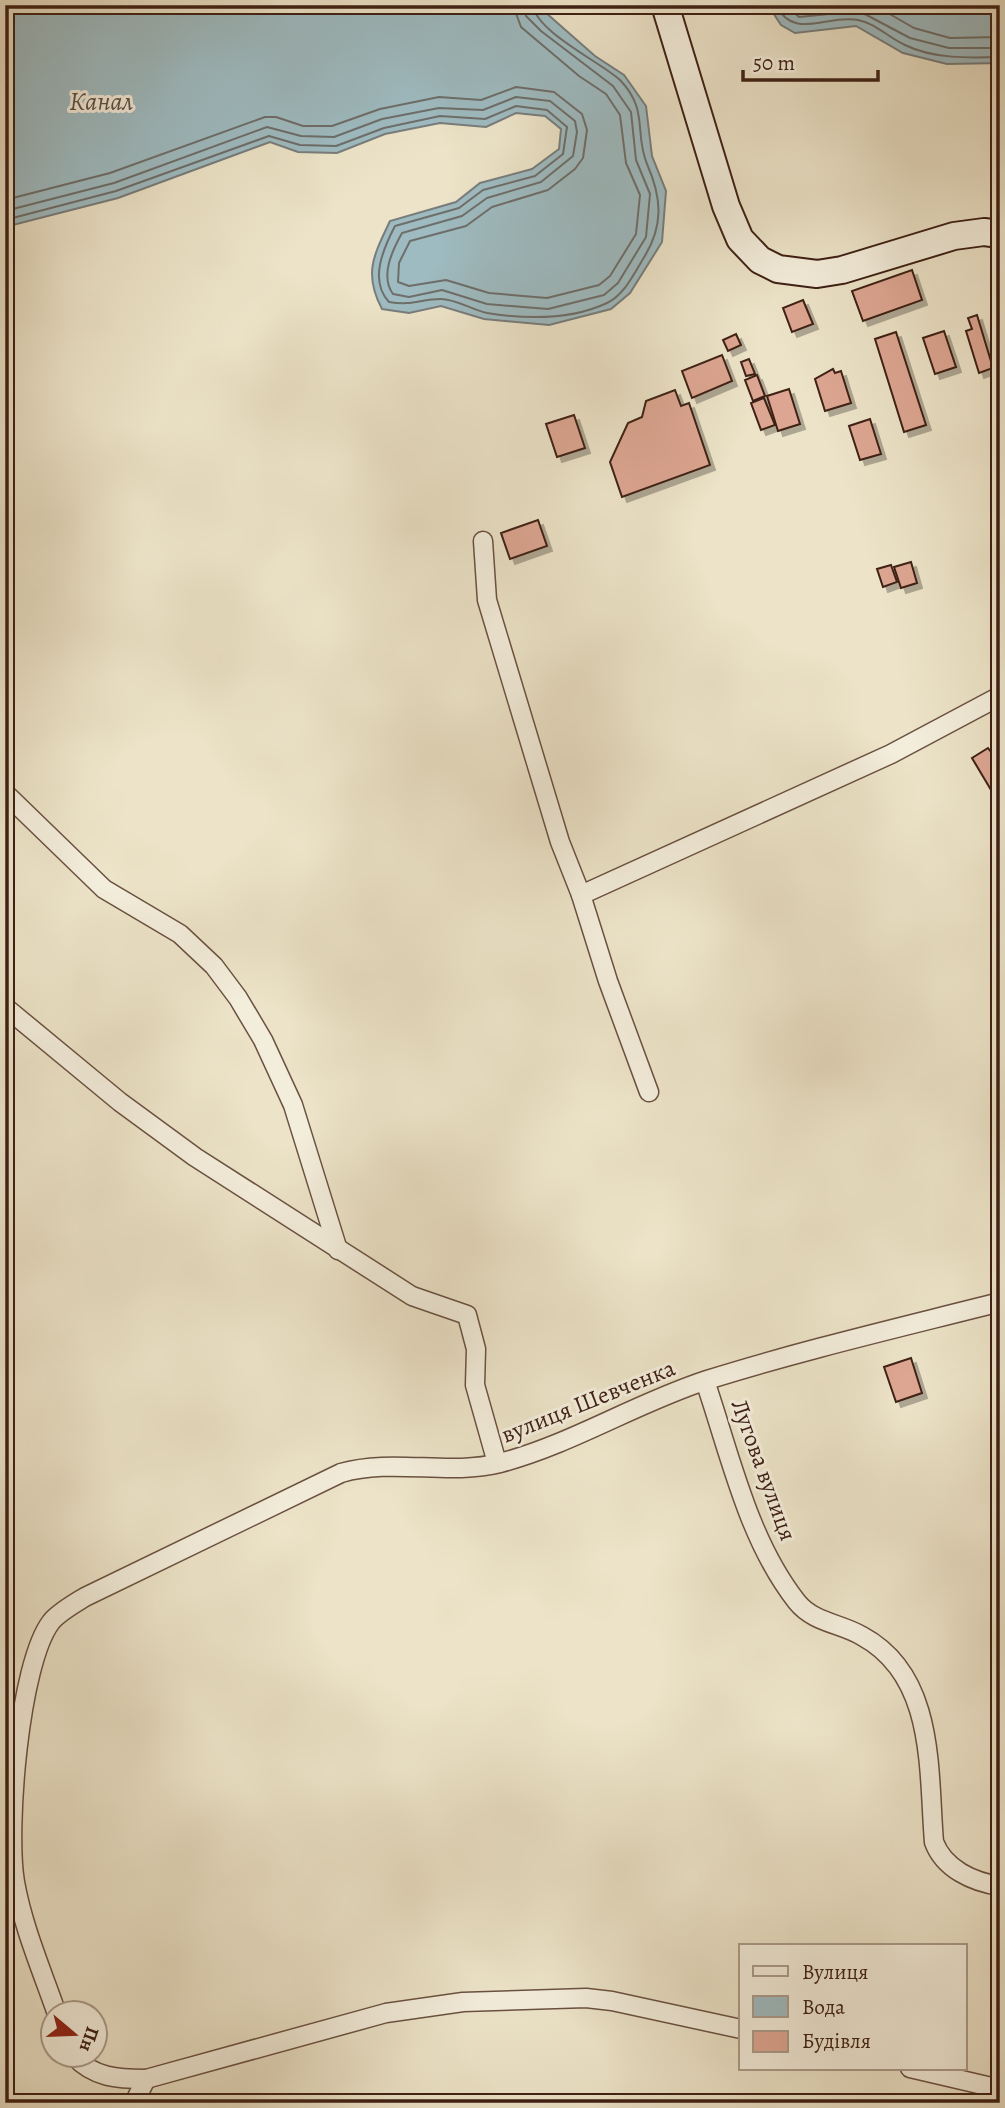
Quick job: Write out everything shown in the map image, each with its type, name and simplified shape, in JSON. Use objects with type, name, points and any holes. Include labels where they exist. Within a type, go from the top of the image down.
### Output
[{"type":"street","points":[[665,5],[726,206],[740,239],[760,260],[778,269],[817,274],[842,270],[954,236],[984,232],[1000,234]]},
{"type":"street","points":[[482,541],[487,600],[560,842],[649,1092]]},
{"type":"street","points":[[581,895],[891,754],[1000,696]]},
{"type":"street","points":[[5,793],[104,889],[180,934],[214,967],[238,998],[263,1041],[293,1105],[338,1250]]},
{"type":"street","points":[[5,1007],[120,1102],[338,1250],[412,1296],[467,1315],[476,1349],[475,1385],[497,1463]]},
{"type":"street","name":"вулиця Шевченка","points":[[52,2000],[33,1947],[15,1882],[12,1839],[25,1688],[35,1652],[52,1622],[85,1597],[341,1473],[364,1466],[459,1467],[497,1463],[536,1451],[705,1381],[1000,1302]]},
{"type":"street","name":"Лугова вулиця","points":[[705,1381],[757,1532],[778,1574],[810,1615],[862,1635],[892,1659],[911,1684],[922,1716],[934,1842],[939,1855],[950,1867],[1000,1886]]},
{"type":"street","points":[[90,2070],[118,2079],[146,2079],[386,2013],[463,2002],[586,1998],[612,2001],[739,2029]]},
{"type":"street","points":[[919,2070],[1000,2088]]},
{"type":"street","points":[[134,2103],[146,2079]]},
{"type":"water","name":"Канал","points":[[5,5],[537,5],[595,56],[624,75],[646,106],[652,156],[666,191],[662,242],[630,293],[611,309],[549,325],[484,319],[441,306],[409,313],[382,309],[376,296],[372,274],[375,254],[390,221],[456,202],[480,183],[532,169],[559,149],[561,129],[545,116],[516,113],[486,127],[440,123],[385,134],[337,153],[298,152],[270,142],[118,198],[5,227]]},
{"type":"water","points":[[768,5],[1000,5],[1000,63],[947,64],[903,53],[856,26],[795,33],[781,25]]},
{"type":"building","points":[[912,270],[922,300],[863,321],[852,291]]},
{"type":"building","points":[[803,300],[813,324],[792,332],[783,308]]},
{"type":"building","points":[[977,315],[993,368],[979,373],[966,331],[972,329],[968,318]]},
{"type":"building","points":[[944,331],[956,367],[935,374],[923,338]]},
{"type":"building","points":[[896,332],[926,425],[904,432],[875,339]]},
{"type":"building","points":[[736,334],[741,345],[728,351],[723,340]]},
{"type":"building","points":[[722,355],[732,381],[692,398],[682,371]]},
{"type":"building","points":[[749,359],[755,374],[746,376],[741,362]]},
{"type":"building","points":[[833,369],[835,373],[841,371],[851,403],[825,411],[815,379]]},
{"type":"building","points":[[757,375],[765,396],[753,401],[745,380]]},
{"type":"building","points":[[789,389],[800,424],[778,431],[767,396]]},
{"type":"building","points":[[675,390],[681,406],[689,403],[710,465],[622,497],[610,462],[628,423],[642,417],[646,401]]},
{"type":"building","points":[[764,398],[775,425],[761,430],[751,403]]},
{"type":"building","points":[[574,415],[585,448],[557,457],[546,424]]},
{"type":"building","points":[[870,419],[881,454],[860,460],[849,426]]},
{"type":"building","points":[[538,520],[547,546],[510,559],[501,533]]},
{"type":"building","points":[[911,562],[917,583],[901,588],[894,567]]},
{"type":"building","points":[[891,565],[897,582],[883,587],[877,569]]},
{"type":"building","points":[[1000,747],[1000,785],[991,790],[972,758],[988,748],[991,752]]},
{"type":"building","points":[[911,1358],[922,1393],[896,1402],[884,1367]]}]
